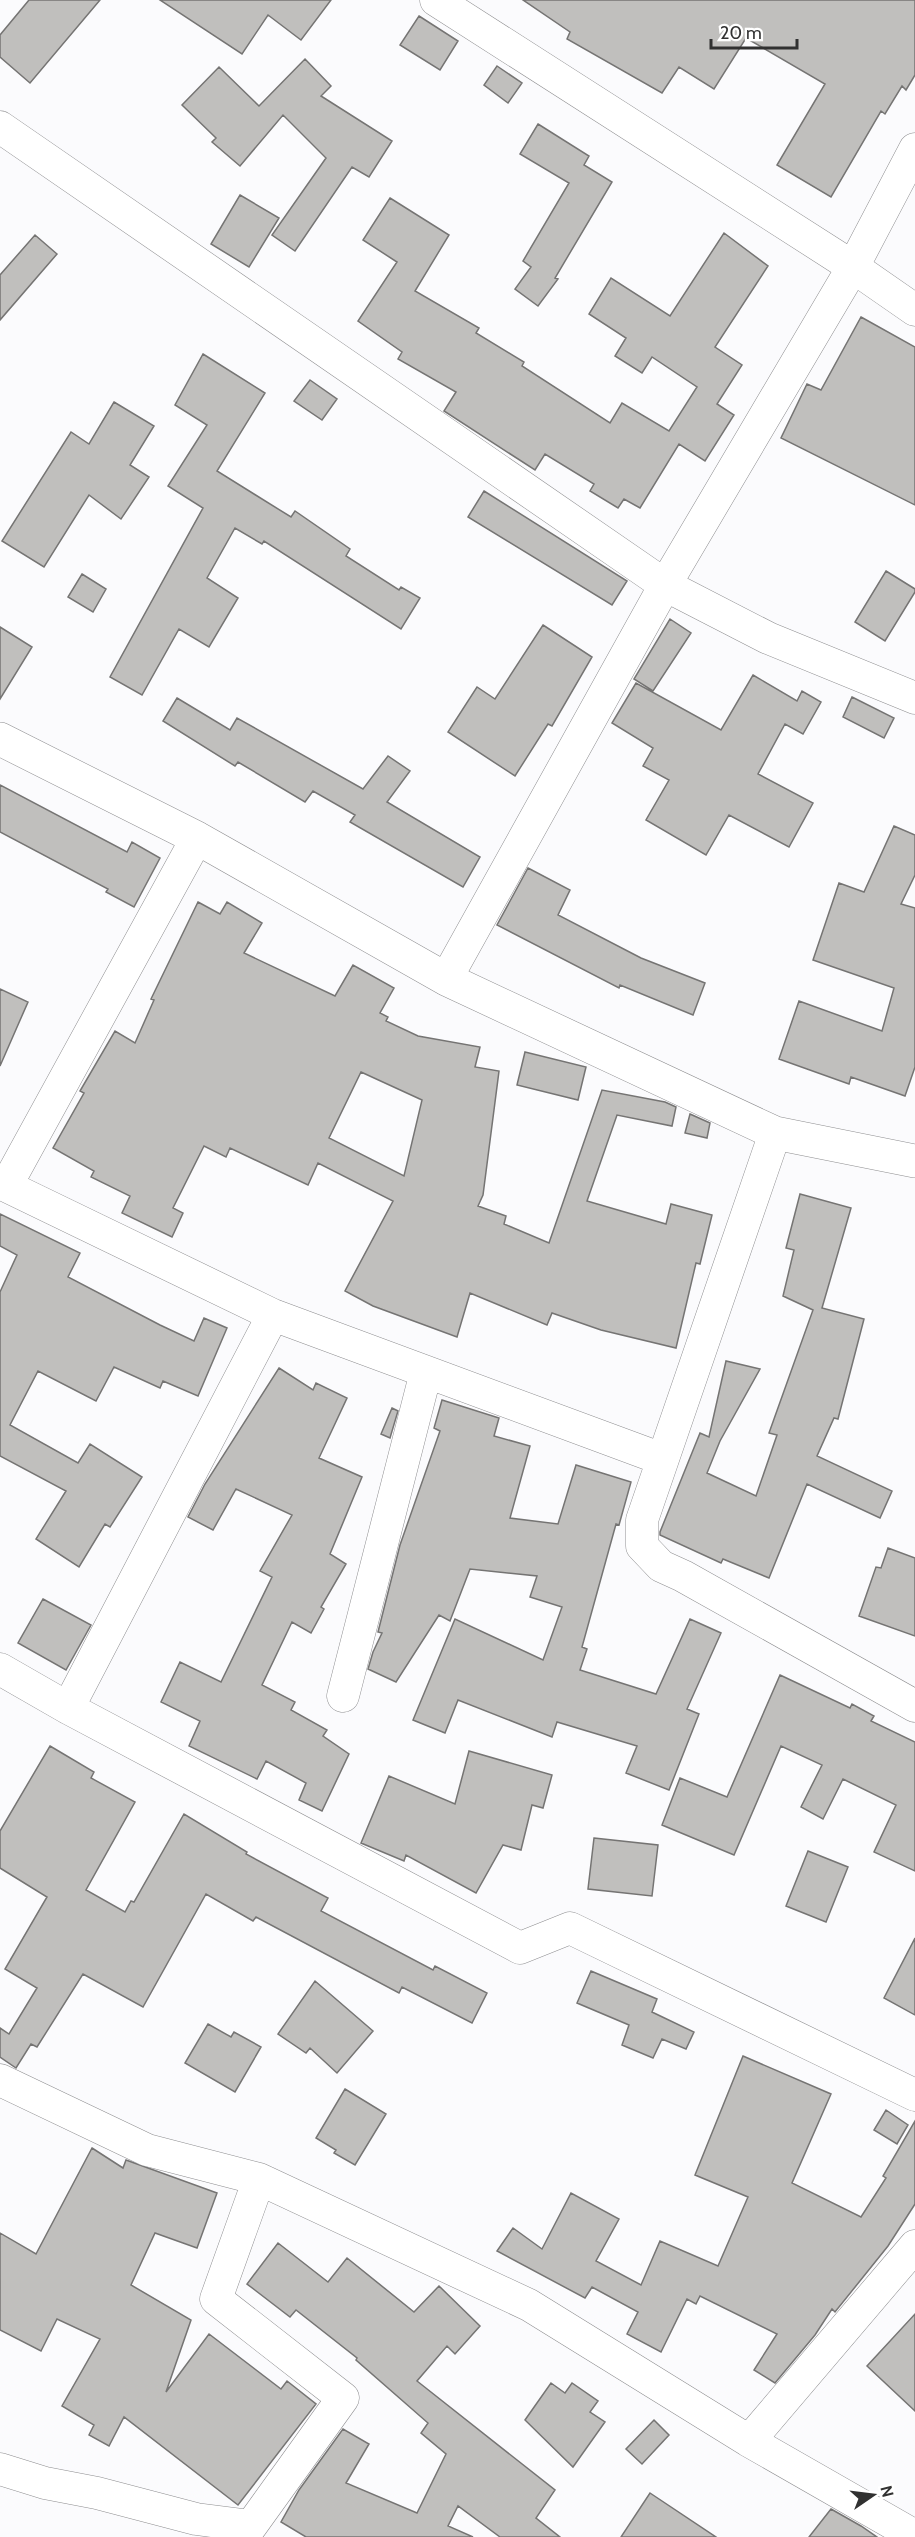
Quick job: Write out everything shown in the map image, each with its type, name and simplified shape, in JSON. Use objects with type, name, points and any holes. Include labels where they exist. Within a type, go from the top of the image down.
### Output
[{"type":"street","points":[[436,0],[853,267],[915,310]]},
{"type":"street","points":[[0,127],[664,585],[768,638],[915,698]]},
{"type":"street","points":[[446,979],[664,585],[853,267],[915,149]]},
{"type":"street","points":[[0,739],[197,838],[446,979],[775,1133],[915,1161]]},
{"type":"street","points":[[197,838],[3,1184],[273,1315],[662,1459]]},
{"type":"street","points":[[775,1133],[642,1520],[642,1546],[661,1566],[683,1576],[915,1706]]},
{"type":"street","points":[[68,1708],[273,1315]]},
{"type":"street","points":[[343,1696],[426,1372]]},
{"type":"street","points":[[0,1669],[68,1708],[520,1947],[570,1928],[915,2095]]},
{"type":"street","points":[[0,2080],[147,2150],[259,2179],[529,2305],[749,2441],[915,2536]]},
{"type":"street","points":[[0,2469],[45,2483],[97,2493],[196,2519],[251,2526],[343,2398],[216,2299],[259,2179]]},
{"type":"street","points":[[749,2441],[915,2246]]},
{"type":"building","points":[[29,0],[100,0],[30,83],[0,57],[0,35]]},
{"type":"building","points":[[160,0],[331,0],[301,40],[268,15],[242,54]]},
{"type":"building","points":[[523,0],[915,0],[915,75],[906,90],[902,86],[885,114],[881,111],[831,197],[777,165],[825,84],[746,38],[714,89],[679,67],[662,93],[567,39],[570,32]]},
{"type":"building","points":[[419,16],[458,41],[440,70],[400,45]]},
{"type":"building","points":[[305,59],[331,86],[321,96],[392,141],[369,177],[352,167],[295,251],[272,235],[326,158],[283,115],[240,166],[212,142],[216,138],[182,105],[219,67],[259,106]]},
{"type":"building","points":[[497,66],[522,83],[508,103],[484,85]]},
{"type":"building","points":[[538,124],[589,156],[584,165],[612,182],[555,278],[558,279],[538,306],[515,289],[531,267],[523,261],[569,183],[520,154]]},
{"type":"building","points":[[240,195],[279,218],[249,267],[211,244]]},
{"type":"building","points":[[390,198],[449,235],[415,291],[479,328],[476,333],[524,362],[522,366],[610,423],[622,403],[669,431],[697,387],[652,357],[642,373],[615,356],[626,338],[589,314],[611,278],[670,316],[724,233],[768,266],[715,347],[742,365],[717,404],[734,415],[705,461],[679,444],[640,508],[624,499],[618,508],[590,491],[594,484],[545,454],[535,470],[444,411],[456,392],[398,359],[402,352],[358,321],[397,262],[363,240]]},
{"type":"building","points":[[35,235],[57,254],[0,320],[0,275]]},
{"type":"building","points":[[861,317],[915,347],[915,505],[781,438],[807,384],[821,390]]},
{"type":"building","points":[[203,354],[265,393],[217,471],[291,517],[295,511],[350,549],[346,556],[399,590],[401,587],[420,598],[401,629],[264,541],[262,544],[235,528],[207,578],[238,598],[209,647],[179,629],[142,695],[110,677],[203,508],[168,486],[207,425],[175,405]]},
{"type":"building","points":[[310,380],[337,399],[322,420],[294,401]]},
{"type":"building","points":[[114,402],[154,426],[130,465],[149,477],[121,519],[89,495],[44,567],[2,541],[71,432],[89,444]]},
{"type":"building","points":[[484,491],[627,581],[612,605],[468,517]]},
{"type":"building","points":[[886,571],[915,589],[915,592],[885,641],[855,622]]},
{"type":"building","points":[[82,574],[106,589],[93,612],[68,597]]},
{"type":"building","points":[[670,619],[691,633],[653,691],[634,679]]},
{"type":"building","points":[[543,625],[592,657],[552,726],[548,724],[515,776],[448,732],[477,687],[495,699]]},
{"type":"building","points":[[0,627],[32,647],[0,699]]},
{"type":"building","points":[[753,675],[797,701],[802,691],[821,702],[803,734],[785,724],[758,774],[813,803],[789,847],[729,815],[706,855],[646,820],[669,780],[643,766],[653,748],[612,723],[636,683],[721,730]]},
{"type":"building","points":[[852,697],[894,718],[884,738],[843,717]]},
{"type":"building","points":[[177,698],[230,730],[237,718],[363,789],[388,756],[410,771],[387,802],[480,857],[463,887],[350,822],[355,815],[313,791],[305,802],[238,762],[235,766],[163,721]]},
{"type":"building","points":[[0,785],[127,852],[132,842],[160,858],[134,907],[106,892],[108,889],[0,832]]},
{"type":"building","points":[[894,826],[915,835],[915,875],[901,904],[915,908],[915,1067],[905,1096],[851,1077],[849,1084],[779,1059],[799,1001],[882,1031],[894,988],[813,960],[839,883],[864,892]]},
{"type":"building","points":[[528,868],[570,890],[558,915],[641,958],[705,983],[693,1015],[620,985],[619,988],[497,925]]},
{"type":"building","points":[[198,902],[220,914],[227,902],[262,923],[244,953],[335,996],[353,965],[394,988],[380,1013],[388,1017],[386,1021],[418,1036],[480,1047],[475,1067],[499,1071],[483,1195],[478,1206],[506,1216],[504,1224],[549,1243],[602,1090],[665,1102],[676,1107],[672,1126],[617,1115],[587,1201],[666,1224],[671,1204],[712,1215],[700,1264],[696,1263],[676,1348],[601,1330],[552,1313],[547,1325],[470,1293],[457,1337],[373,1306],[345,1291],[393,1201],[318,1163],[308,1185],[230,1148],[226,1157],[204,1146],[173,1208],[183,1213],[172,1237],[122,1213],[130,1196],[91,1177],[94,1171],[53,1148],[84,1093],[80,1091],[115,1031],[135,1043],[154,1000],[151,999]],"holes":[[[361,1072],[422,1100],[404,1176],[329,1138]]]},
{"type":"building","points":[[0,989],[28,1002],[0,1066]]},
{"type":"building","points":[[525,1052],[586,1067],[578,1100],[517,1085]]},
{"type":"building","points":[[690,1114],[710,1123],[707,1138],[685,1133]]},
{"type":"building","points":[[800,1194],[851,1208],[822,1308],[864,1319],[838,1419],[834,1418],[817,1456],[892,1491],[880,1518],[807,1484],[769,1578],[723,1559],[721,1563],[660,1535],[660,1532],[700,1433],[709,1437],[726,1361],[760,1369],[720,1441],[707,1473],[756,1496],[777,1435],[769,1433],[813,1310],[783,1296],[794,1250],[786,1248]]},
{"type":"building","points":[[0,1214],[80,1253],[68,1277],[160,1325],[194,1341],[204,1318],[227,1328],[198,1396],[163,1381],[160,1388],[114,1367],[96,1401],[38,1371],[10,1425],[78,1463],[90,1444],[142,1477],[110,1527],[105,1524],[79,1567],[36,1539],[66,1491],[0,1456],[0,1292],[17,1255],[0,1246]]},
{"type":"building","points":[[279,1368],[313,1390],[316,1383],[347,1398],[319,1458],[362,1477],[330,1554],[346,1564],[321,1607],[324,1609],[311,1633],[292,1622],[262,1685],[295,1702],[291,1710],[327,1730],[323,1736],[349,1754],[322,1811],[299,1800],[306,1783],[266,1761],[257,1779],[189,1746],[200,1721],[161,1702],[180,1662],[221,1682],[272,1577],[260,1571],[292,1515],[236,1489],[213,1530],[188,1517],[205,1484]]},
{"type":"building","points":[[442,1400],[499,1418],[494,1436],[530,1446],[510,1518],[558,1524],[576,1465],[631,1482],[619,1525],[616,1524],[582,1647],[587,1649],[580,1670],[656,1694],[690,1619],[721,1633],[687,1709],[699,1714],[669,1790],[626,1773],[637,1746],[557,1722],[552,1737],[458,1700],[445,1733],[413,1720],[455,1619],[543,1660],[562,1607],[530,1597],[537,1576],[470,1569],[450,1621],[439,1615],[396,1682],[368,1669],[382,1633],[378,1632],[400,1545],[440,1431],[434,1428]]},
{"type":"building","points":[[392,1408],[398,1411],[390,1438],[381,1434]]},
{"type":"building","points":[[888,1548],[915,1558],[915,1636],[859,1616],[876,1567],[881,1568]]},
{"type":"building","points":[[43,1599],[91,1625],[66,1670],[18,1643]]},
{"type":"building","points":[[780,1675],[850,1708],[852,1704],[874,1716],[871,1721],[915,1742],[915,1871],[874,1852],[896,1805],[843,1779],[823,1819],[801,1807],[822,1765],[781,1746],[734,1855],[662,1825],[680,1778],[727,1797]]},
{"type":"building","points":[[50,1746],[94,1772],[91,1778],[135,1802],[86,1890],[125,1912],[131,1901],[134,1902],[184,1814],[247,1852],[246,1854],[328,1898],[321,1911],[433,1970],[435,1966],[487,1993],[472,2023],[402,1987],[399,1993],[256,1917],[253,1921],[206,1894],[143,2007],[83,1974],[37,2047],[31,2044],[16,2068],[0,2057],[0,2028],[9,2034],[37,1988],[5,1969],[47,1897],[0,1868],[0,1831]]},
{"type":"building","points":[[469,1751],[552,1775],[543,1808],[532,1805],[521,1850],[503,1845],[476,1893],[406,1855],[404,1861],[361,1843],[389,1776],[455,1804]]},
{"type":"building","points":[[594,1838],[658,1845],[652,1896],[588,1889]]},
{"type":"building","points":[[808,1851],[848,1867],[826,1922],[786,1906]]},
{"type":"building","points":[[915,1938],[915,2015],[884,1998]]},
{"type":"building","points":[[591,1971],[657,1999],[652,2012],[694,2032],[686,2049],[662,2039],[653,2058],[622,2045],[629,2025],[577,2003]]},
{"type":"building","points":[[315,1981],[373,2031],[337,2073],[310,2048],[306,2053],[278,2034]]},
{"type":"building","points":[[208,2024],[231,2037],[234,2032],[261,2047],[235,2092],[185,2063]]},
{"type":"building","points":[[743,2056],[831,2094],[792,2183],[861,2217],[886,2178],[883,2176],[915,2121],[915,2204],[888,2246],[835,2312],[832,2309],[815,2335],[775,2383],[754,2370],[777,2334],[700,2296],[696,2304],[687,2299],[661,2352],[627,2334],[638,2312],[592,2287],[585,2298],[497,2251],[513,2228],[542,2249],[571,2193],[619,2219],[596,2261],[641,2285],[660,2241],[718,2266],[748,2197],[695,2175]]},
{"type":"building","points":[[345,2089],[386,2114],[355,2165],[334,2153],[336,2150],[316,2138]]},
{"type":"building","points":[[886,2110],[908,2125],[897,2144],[874,2130]]},
{"type":"building","points":[[92,2148],[123,2168],[126,2160],[217,2193],[197,2248],[155,2233],[131,2285],[191,2320],[166,2392],[209,2334],[281,2389],[287,2381],[316,2404],[238,2505],[124,2417],[109,2446],[89,2435],[94,2425],[62,2406],[100,2339],[57,2319],[41,2351],[0,2330],[0,2233],[36,2254]]},
{"type":"building","points":[[278,2243],[328,2282],[347,2258],[414,2312],[439,2286],[480,2326],[455,2354],[447,2346],[417,2381],[555,2490],[536,2518],[560,2537],[500,2537],[458,2506],[448,2526],[473,2537],[306,2537],[281,2522],[299,2490],[343,2429],[369,2444],[346,2483],[417,2513],[446,2454],[421,2433],[428,2423],[356,2360],[357,2358],[296,2310],[290,2317],[247,2284]]},
{"type":"building","points":[[915,2314],[915,2411],[867,2366]]},
{"type":"building","points":[[551,2383],[565,2393],[572,2383],[598,2401],[590,2412],[605,2422],[573,2467],[525,2420]]},
{"type":"building","points":[[654,2420],[669,2435],[642,2464],[626,2449]]},
{"type":"building","points":[[650,2493],[716,2537],[621,2537]]},
{"type":"building","points":[[831,2509],[861,2526],[877,2537],[809,2537]]}]
